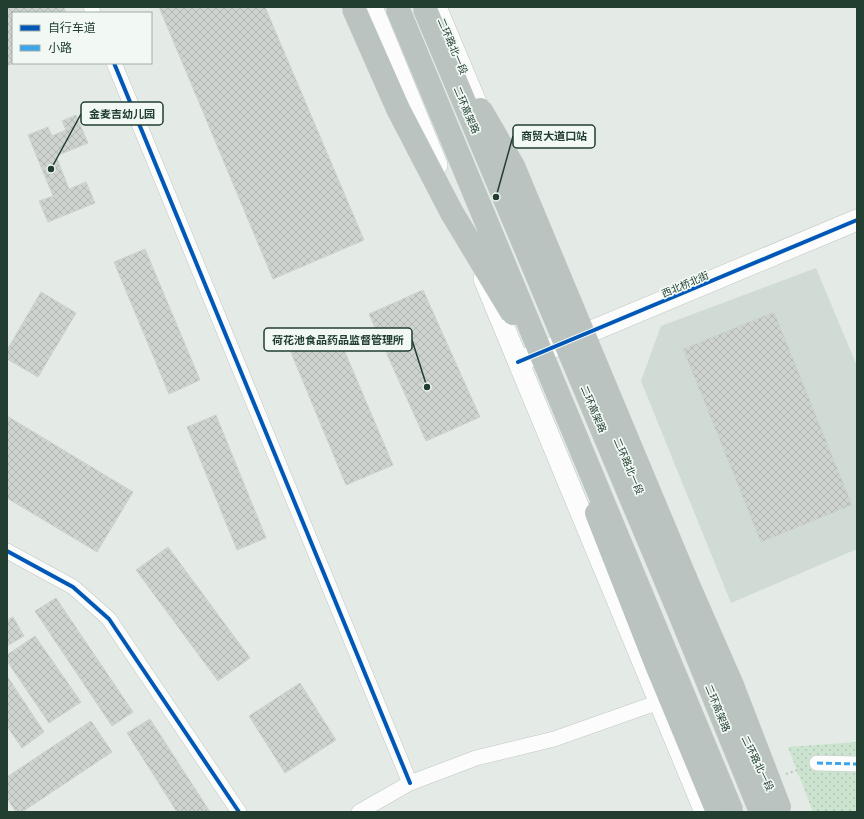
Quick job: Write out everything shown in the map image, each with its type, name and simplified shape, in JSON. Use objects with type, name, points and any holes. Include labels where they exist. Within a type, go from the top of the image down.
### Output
[{"type":"highway","points":[[353,7],[398,109],[452,213],[552,377],[583,480],[655,663],[717,812]]},
{"type":"highway","points":[[397,7],[732,812]]},
{"type":"highway","name":"二环高架路","points":[[424,7],[677,606],[774,810]]},
{"type":"highway","points":[[433,28],[513,166],[686,580],[732,685],[769,781],[774,810]]},
{"type":"main road","points":[[372,7],[705,812]]},
{"type":"main road","name":"二环路北一段","points":[[436,7],[721,689],[774,810]]},
{"type":"main road","name":"西北桥北街","points":[[518,362],[857,220]]},
{"type":"street","points":[[114,64],[410,783]]},
{"type":"street","points":[[7,551],[73,587],[109,619],[239,812]]},
{"type":"street","points":[[359,812],[410,783],[476,758],[554,739],[659,702]]},
{"type":"street","points":[[817,763],[857,764]]},
{"type":"path","points":[[769,781],[817,763]]},
{"type":"shaded area","points":[[816,268],[857,366],[857,549],[731,603],[641,381],[661,326]]},
{"type":"green space","points":[[857,742],[857,812],[813,812],[788,747]]},
{"type":"building","points":[[7,7],[64,7],[66,12],[12,12],[12,64],[7,66]]},
{"type":"building","points":[[159,7],[265,7],[364,240],[273,279]]},
{"type":"building","points":[[76,115],[88,143],[56,156],[69,189],[86,182],[95,203],[48,222],[39,201],[53,196],[28,135],[48,127],[52,136],[66,130],[62,121]]},
{"type":"building","points":[[145,249],[200,380],[169,394],[114,262]]},
{"type":"building","points":[[423,290],[480,417],[426,441],[369,314]]},
{"type":"building","points":[[41,292],[76,313],[38,377],[7,359],[7,350]]},
{"type":"building","points":[[774,312],[852,505],[761,542],[683,349]]},
{"type":"building","points":[[336,331],[393,465],[346,485],[290,350]]},
{"type":"building","points":[[216,415],[266,538],[237,550],[187,427]]},
{"type":"building","points":[[7,416],[133,492],[97,552],[7,498]]},
{"type":"building","points":[[168,547],[250,658],[218,681],[136,570]]},
{"type":"building","points":[[56,598],[133,712],[112,726],[35,611]]},
{"type":"building","points":[[13,617],[24,636],[7,646],[7,620]]},
{"type":"building","points":[[35,636],[81,702],[49,723],[7,661],[7,655]]},
{"type":"building","points":[[7,676],[44,732],[22,748],[7,726]]},
{"type":"building","points":[[300,683],[336,740],[285,773],[249,716]]},
{"type":"building","points":[[150,719],[210,812],[177,812],[127,733]]},
{"type":"building","points":[[91,721],[112,752],[22,812],[16,812],[7,798],[7,777]]},
{"type":"marked path","points":[[817,763],[857,764]]},
{"type":"cycle path","points":[[114,64],[410,783]]},
{"type":"cycle path","points":[[518,362],[857,220]]},
{"type":"cycle path","points":[[7,551],[73,587],[109,619],[239,812]]},
{"type":"place","name":"金麦吉幼儿园","points":[[51,169]]},
{"type":"place","name":"商贸大道口站","points":[[496,197]]},
{"type":"place","name":"荷花池食品药品监督管理所","points":[[427,387]]}]
